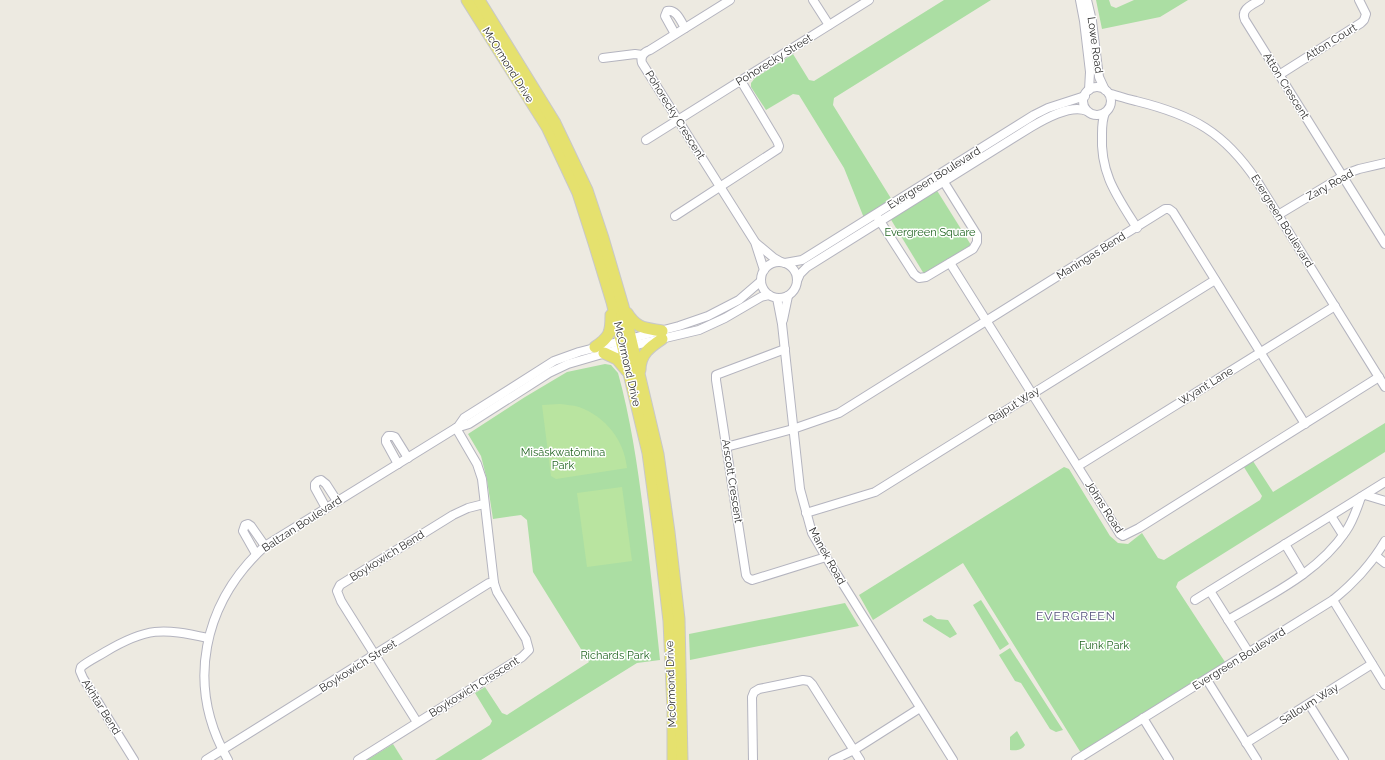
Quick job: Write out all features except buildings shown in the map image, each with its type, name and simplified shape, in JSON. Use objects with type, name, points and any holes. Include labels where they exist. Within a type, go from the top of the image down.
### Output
[{"type":"main road","name":"McOrmond Drive","points":[[468,0],[547,127],[578,193],[612,302],[627,343]]},
{"type":"main road","name":"McOrmond Drive","points":[[479,0],[555,123],[565,143],[587,190],[623,306],[627,343],[648,453],[669,621],[673,710],[673,760]]},
{"type":"main road","points":[[612,302],[611,329],[600,350],[617,359],[634,375],[644,353],[662,335],[638,326],[631,319],[623,306]]},
{"type":"main road","name":"McOrmond Drive","points":[[634,375],[658,454],[669,532],[679,618],[682,760]]},
{"type":"street","points":[[603,58],[635,54],[642,55],[730,0]]},
{"type":"street","points":[[813,0],[828,25]]},
{"type":"street","name":"Pohorecky Street","points":[[646,140],[869,0]]},
{"type":"street","name":"Lowe Road","points":[[1080,0],[1084,20],[1090,72],[1087,93]]},
{"type":"street","name":"Lowe Road","points":[[1088,0],[1099,78],[1107,92]]},
{"type":"street","name":"Atton Crescent","points":[[1260,0],[1245,10],[1244,17],[1385,244]]},
{"type":"street","name":"Atton Court","points":[[1279,75],[1361,23],[1366,14],[1359,0]]},
{"type":"street","points":[[675,34],[665,16],[667,11],[671,10],[675,12],[685,28]]},
{"type":"street","name":"Pohorecky Crescent","points":[[642,55],[642,63],[755,242],[764,270]]},
{"type":"street","points":[[675,216],[775,153],[779,147],[779,143],[775,136],[741,81]]},
{"type":"street","points":[[1102,141],[1096,122],[1084,104],[1087,93],[1097,87],[1107,92],[1111,104],[1102,124],[1103,159],[1110,184],[1137,228]]},
{"type":"street","name":"Evergreen Boulevard","points":[[1107,92],[1172,110],[1190,118],[1217,135],[1238,155],[1249,168],[1385,386]]},
{"type":"street","name":"Evergreen Boulevard","points":[[942,178],[1034,115],[1087,93]]},
{"type":"street","name":"Evergreen Boulevard","points":[[1107,111],[1115,104],[1138,101]]},
{"type":"street","name":"Evergreen Boulevard","points":[[797,281],[800,274],[807,267],[878,218],[942,178],[1042,120],[1077,108],[1089,112]]},
{"type":"street","points":[[1089,112],[1100,115],[1107,111]]},
{"type":"street","name":"Zary Road","points":[[1278,215],[1342,176],[1359,169],[1385,162]]},
{"type":"street","points":[[878,218],[916,277],[926,278],[973,248],[978,238],[942,178]]},
{"type":"street","name":"Maningas Bend","points":[[726,447],[828,418],[851,407],[1165,209],[1169,209],[1173,212],[1305,424]]},
{"type":"street","name":"Evergreen Boulevard","points":[[783,263],[802,260],[878,218]]},
{"type":"street","name":"Pohorecky Crescent","points":[[755,242],[774,258],[783,263]]},
{"type":"street","name":"Johns Road","points":[[950,262],[1120,534],[1123,536],[1139,528],[1379,377]]},
{"type":"street","points":[[627,343],[708,326],[761,297],[773,297],[788,296],[793,292],[797,281],[794,270],[783,263],[771,264],[764,270],[761,281],[762,287],[773,297]]},
{"type":"street","name":"Rajput Way","points":[[806,513],[875,492],[1215,280]]},
{"type":"street","points":[[662,335],[719,311],[743,298],[761,281]]},
{"type":"street","name":"Manek Road","points":[[782,324],[788,296]]},
{"type":"street","name":"Manek Road","points":[[773,297],[782,324],[800,489],[812,533],[953,760]]},
{"type":"street","name":"Wyant Lane","points":[[1078,466],[1335,306]]},
{"type":"street","name":"Baltzan Boulevard","points":[[228,760],[222,750],[208,711],[204,687],[204,662],[208,638],[217,612],[243,569],[256,554],[265,546],[456,428],[464,418],[544,367],[566,356],[600,350],[627,343]]},
{"type":"street","name":"Arscott Crescent","points":[[785,350],[716,375],[746,575],[752,580],[826,557]]},
{"type":"street","name":"Boykowich Crescent","points":[[358,760],[522,657],[529,650],[526,639],[497,592],[494,583],[482,480],[478,464],[456,428]]},
{"type":"street","points":[[398,464],[386,442],[388,436],[395,437],[408,458]]},
{"type":"street","points":[[326,508],[315,488],[315,484],[318,481],[322,480],[325,482],[337,501]]},
{"type":"street","points":[[1195,600],[1385,482]]},
{"type":"street","points":[[1363,496],[1385,501]]},
{"type":"street","points":[[1228,620],[1316,565],[1330,552],[1343,535],[1363,496]]},
{"type":"street","name":"Boykowich Bend","points":[[375,655],[341,601],[338,591],[340,585],[454,515],[468,508],[484,504]]},
{"type":"street","points":[[1331,516],[1343,535]]},
{"type":"street","points":[[256,554],[243,531],[245,525],[248,524],[251,526],[265,546]]},
{"type":"street","name":"Evergreen Boulevard","points":[[1076,760],[1207,680],[1333,600],[1352,585],[1376,556],[1385,541]]},
{"type":"street","points":[[1285,544],[1303,574]]},
{"type":"street","points":[[1376,556],[1385,563]]},
{"type":"street","name":"Boykowich Street","points":[[206,760],[489,583],[494,583]]},
{"type":"street","points":[[1210,591],[1249,653]]},
{"type":"street","points":[[1333,600],[1385,685]]},
{"type":"street","name":"Akhtar Bend","points":[[134,760],[83,678],[81,674],[81,667],[121,642],[144,633],[170,631],[208,638]]},
{"type":"street","points":[[375,655],[417,722]]},
{"type":"street","name":"Salloum Way","points":[[1246,743],[1372,664]]},
{"type":"street","points":[[753,760],[752,697],[754,692],[759,689],[803,680],[809,680],[812,684],[860,760]]},
{"type":"street","points":[[1207,680],[1257,760]]},
{"type":"street","points":[[1309,704],[1344,760]]},
{"type":"street","points":[[833,760],[854,750],[920,708]]},
{"type":"street","points":[[1143,718],[1169,760]]},
{"type":"green space","points":[[944,0],[991,0],[834,98],[833,105],[892,200],[864,218],[844,168],[799,95],[793,94],[766,110],[751,87],[751,83],[755,78],[793,54],[809,80],[814,81]]},
{"type":"green space","points":[[1096,0],[1109,0],[1111,6],[1116,8],[1134,0],[1188,0],[1160,17],[1102,29]]},
{"type":"green space","name":"Evergreen Square","points":[[936,189],[971,245],[924,274],[890,218]]},
{"type":"green space","name":"Misâskwatômina Park","points":[[605,364],[611,365],[618,373],[637,463],[660,660],[637,663],[481,760],[435,760],[490,725],[492,721],[475,693],[485,687],[502,713],[507,715],[589,662],[533,572],[527,520],[521,515],[493,519],[487,480],[481,456],[468,434],[567,372]]},
{"type":"green space","points":[[542,405],[572,405],[589,411],[605,423],[618,439],[627,468],[556,479],[551,476]]},
{"type":"green space","name":"Funk Park","points":[[1385,423],[1385,452],[1178,582],[1176,587],[1225,662],[1081,753],[963,563],[873,620],[859,595],[1064,467],[1069,469],[1110,536],[1118,543],[1128,544],[1142,533],[1158,558],[1164,560],[1260,500],[1262,496],[1242,464],[1251,458],[1273,492]]},
{"type":"green space","points":[[622,487],[632,561],[587,567],[577,493]]},
{"type":"green space","points":[[981,600],[1009,644],[1000,650],[973,605]]},
{"type":"green space","points":[[845,603],[859,626],[690,660],[689,634]]},
{"type":"green space","points":[[931,615],[937,619],[948,620],[957,634],[950,638],[923,621],[923,619]]},
{"type":"green space","points":[[1010,648],[1063,730],[1056,732],[1050,729],[1021,683],[1015,681],[999,655]]},
{"type":"green space","points":[[1017,731],[1025,745],[1019,750],[1010,750],[1010,737]]},
{"type":"green space","points":[[393,744],[403,760],[367,760]]},
{"type":"district","name":"EVERGREEN","points":[[1076,616]]},
{"type":"park label","name":"Richards Park","points":[[615,655]]}]
